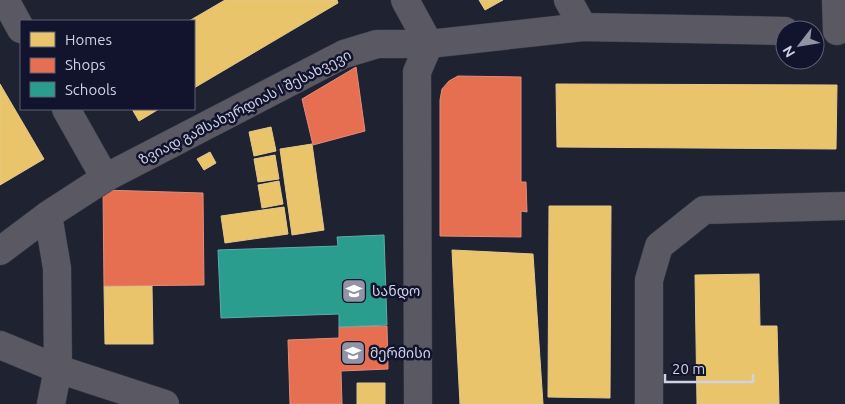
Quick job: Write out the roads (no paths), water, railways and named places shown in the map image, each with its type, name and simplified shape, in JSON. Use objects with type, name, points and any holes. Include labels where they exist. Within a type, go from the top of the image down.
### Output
[{"type":"street","points":[[5,0],[20,27]]},
{"type":"street","points":[[405,0],[430,44],[417,72],[418,404]]},
{"type":"street","points":[[568,0],[583,27]]},
{"type":"street","points":[[832,31],[836,0]]},
{"type":"street","name":"ზვიად გამსახურდიას I შესახვევი","points":[[0,251],[48,215],[105,178],[344,54],[377,44],[430,44],[583,27],[775,31]]},
{"type":"street","points":[[67,110],[105,178]]},
{"type":"street","points":[[649,404],[649,280],[659,246],[704,210],[845,206]]},
{"type":"street","points":[[48,215],[57,268],[58,369],[51,404]]},
{"type":"street","points":[[0,345],[58,369],[166,404]]},
{"type":"place","name":"სანდო","points":[[354,291]]},
{"type":"place","name":"მერმისი","points":[[353,353]]}]
